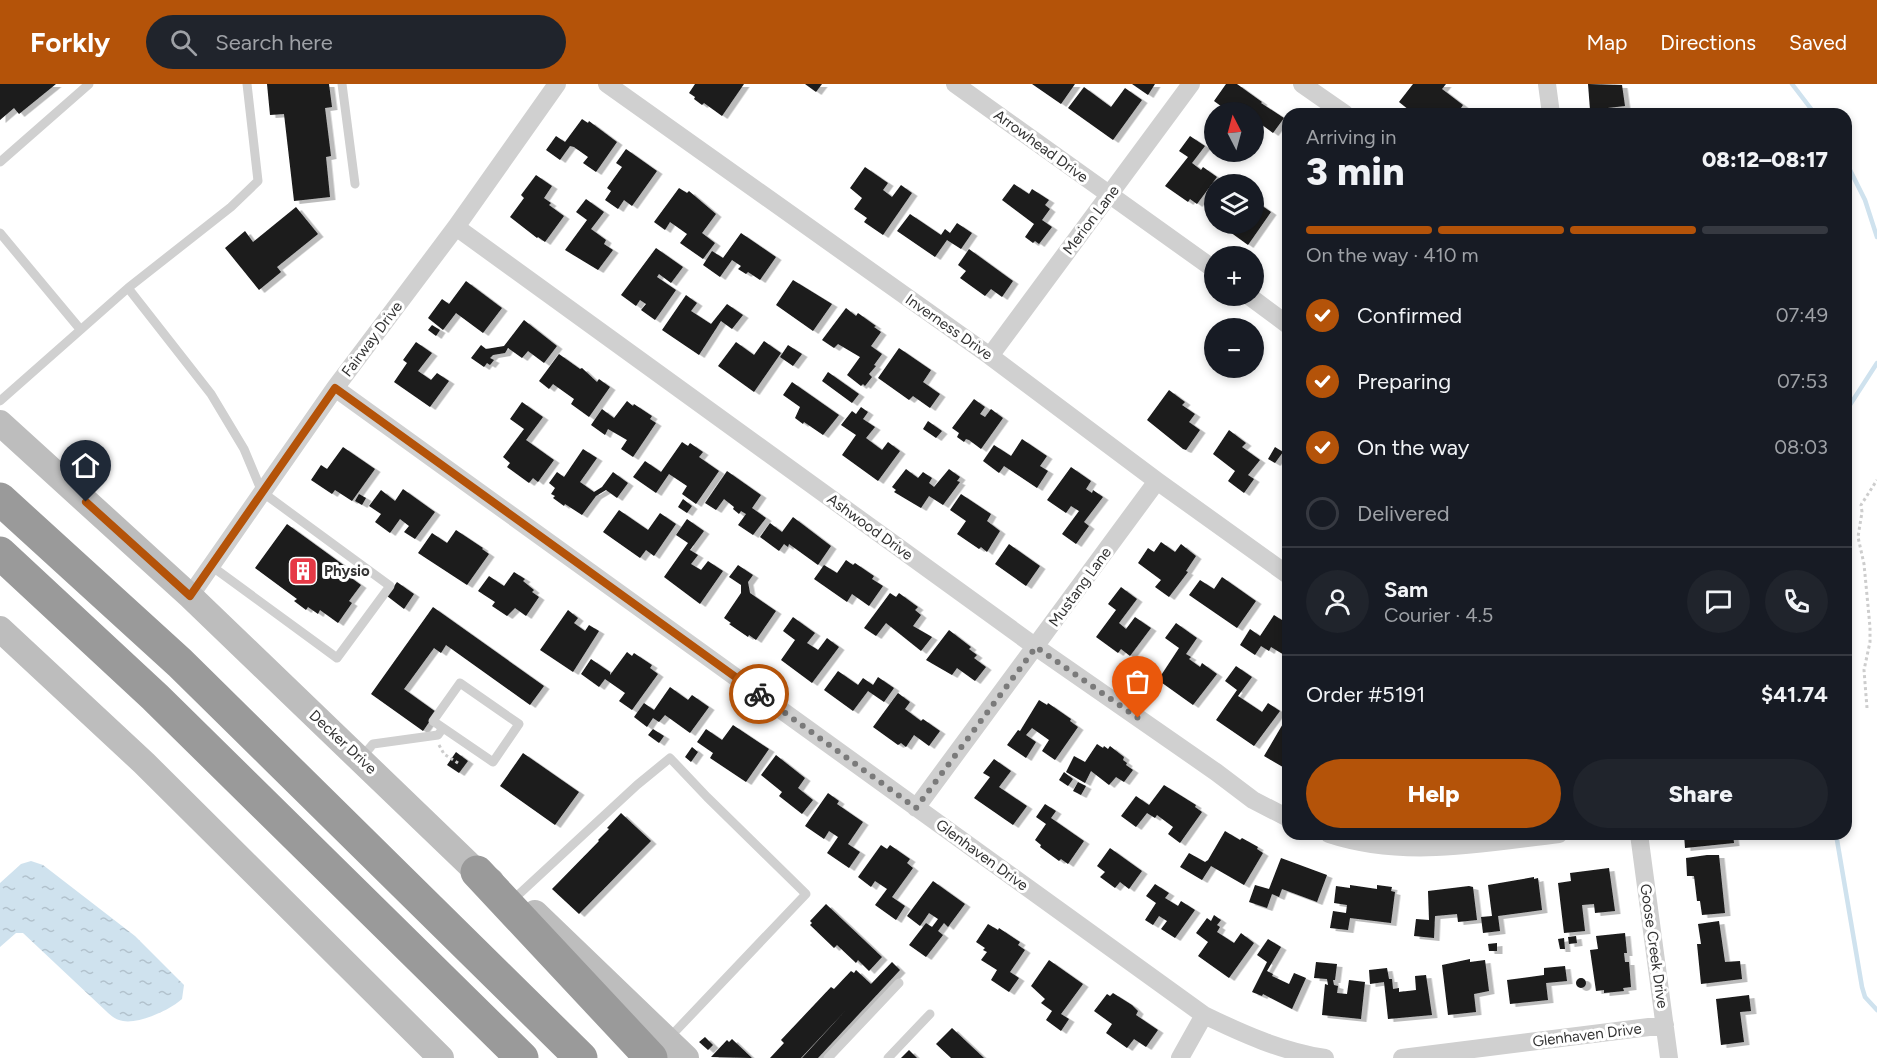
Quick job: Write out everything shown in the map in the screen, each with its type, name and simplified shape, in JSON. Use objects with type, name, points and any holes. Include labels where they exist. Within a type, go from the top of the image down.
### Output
[{"type":"highway","points":[[0,499],[180,663],[581,1058]]},
{"type":"highway","points":[[0,553],[155,698],[522,1058]]},
{"type":"highway","points":[[477,872],[660,1048]]},
{"type":"main road","name":"Decker Drive","points":[[0,423],[190,596],[477,872],[517,896],[660,1048],[686,1058]]},
{"type":"main road","points":[[0,629],[144,764],[441,1058]]},
{"type":"street","name":"Fairway Drive","points":[[190,596],[335,388],[456,227],[557,84]]},
{"type":"street","name":"Inverness Drive","points":[[607,84],[990,356],[1282,571]]},
{"type":"street","name":"Arrowhead Drive","points":[[955,84],[1204,262]]},
{"type":"street","name":"Merion Lane","points":[[990,356],[1191,84]]},
{"type":"street","points":[[1302,84],[1336,108]]},
{"type":"street","points":[[1547,84],[1550,108]]},
{"type":"street","name":"Ashwood Drive","points":[[456,227],[1036,647],[1253,800],[1282,815]]},
{"type":"street","points":[[1262,306],[1282,321]]},
{"type":"street","name":"Glenhaven Drive","points":[[335,388],[1204,1015],[1288,1051],[1325,1058]]},
{"type":"street","name":"Mustang Lane","points":[[916,808],[1157,481]]},
{"type":"street","points":[[1356,840],[1416,848],[1508,840]]},
{"type":"street","name":"Goose Creek Drive","points":[[1639,840],[1669,1058]]},
{"type":"street","points":[[1180,1058],[1204,1015]]},
{"type":"street","name":"Glenhaven Drive","points":[[1401,1058],[1665,1025]]},
{"type":"lane","points":[[0,162],[88,84]]},
{"type":"lane","points":[[0,401],[128,288],[231,207],[258,181],[247,84]]},
{"type":"lane","points":[[342,84],[355,184]]},
{"type":"lane","points":[[0,233],[80,329]]},
{"type":"lane","points":[[128,288],[211,394],[244,449],[262,492],[390,586],[337,658],[210,566]]},
{"type":"lane","points":[[361,759],[373,744],[440,731],[493,762],[519,724],[460,683],[433,722],[440,731]]},
{"type":"lane","points":[[517,896],[637,785],[670,758],[806,894],[660,1048]]},
{"type":"lane","points":[[828,1058],[899,983]]},
{"type":"lane","points":[[888,1058],[930,1014]]},
{"type":"path","points":[[1867,708],[1864,670],[1870,642],[1870,627],[1865,573],[1858,537],[1861,504],[1877,480]]},
{"type":"path","points":[[440,731],[439,745],[444,754],[458,763]]},
{"type":"water","points":[[31,861],[43,865],[135,936],[184,985],[182,999],[162,1012],[146,1018],[120,1020],[108,1013],[23,933],[16,933],[0,947],[0,883],[21,864]]},
{"type":"building","points":[[0,84],[56,84],[19,114],[14,108],[0,120]]},
{"type":"building","points":[[267,84],[329,84],[332,107],[325,108],[331,156],[326,157],[330,197],[294,201],[284,114],[270,115]]},
{"type":"building","points":[[695,84],[744,84],[722,116],[694,99],[695,97],[689,93]]},
{"type":"building","points":[[805,84],[822,84],[816,92]]},
{"type":"building","points":[[1032,84],[1075,84],[1061,104]]},
{"type":"building","points":[[1132,84],[1155,84],[1148,95]]},
{"type":"building","points":[[1226,84],[1237,84],[1262,102],[1215,102]]},
{"type":"building","points":[[1413,84],[1446,84],[1442,89],[1463,105],[1461,108],[1406,108],[1399,102]]},
{"type":"building","points":[[1588,84],[1622,85],[1625,106],[1590,108]]},
{"type":"building","points":[[1084,87],[1111,107],[1125,88],[1142,100],[1113,140],[1068,108]]},
{"type":"building","points":[[1264,105],[1282,117],[1282,121],[1273,133],[1264,126]]},
{"type":"building","points":[[582,119],[588,123],[589,121],[617,142],[596,172],[583,163],[588,157],[574,147],[570,146],[560,160],[546,150],[556,136],[565,142]]},
{"type":"building","points":[[1190,136],[1204,145],[1192,163],[1201,170],[1203,167],[1213,174],[1204,174],[1204,195],[1197,204],[1190,199],[1188,202],[1165,186],[1188,157],[1179,151]]},
{"type":"building","points":[[626,149],[657,171],[632,206],[624,200],[618,209],[605,200],[611,191],[607,188],[622,167],[616,163]]},
{"type":"building","points":[[865,167],[888,183],[883,190],[892,197],[901,185],[912,193],[883,235],[864,222],[867,218],[854,209],[862,198],[850,188]]},
{"type":"building","points":[[536,175],[552,186],[544,198],[551,203],[549,205],[564,216],[545,242],[510,217],[524,198],[521,195]]},
{"type":"building","points":[[1014,184],[1029,194],[1032,189],[1049,200],[1045,205],[1050,209],[1042,220],[1052,227],[1039,244],[1025,237],[1034,224],[1002,200]]},
{"type":"building","points":[[679,188],[687,193],[689,191],[716,214],[702,233],[715,243],[703,259],[680,243],[687,234],[670,222],[665,230],[654,222]]},
{"type":"building","points":[[586,199],[604,212],[591,229],[606,240],[604,244],[613,250],[598,270],[565,250],[587,220],[576,212]]},
{"type":"building","points":[[296,207],[318,234],[277,267],[281,272],[259,290],[225,248],[245,231],[253,242]]},
{"type":"building","points":[[1264,207],[1271,212],[1264,222]]},
{"type":"building","points":[[910,214],[941,235],[945,229],[950,233],[957,223],[972,233],[961,249],[947,240],[935,257],[897,231]]},
{"type":"building","points":[[741,233],[776,257],[760,280],[738,269],[741,266],[732,260],[720,277],[703,265],[712,251],[723,258]]},
{"type":"building","points":[[1233,234],[1256,234],[1248,245]]},
{"type":"building","points":[[656,248],[683,267],[671,283],[659,274],[657,277],[676,290],[655,320],[641,310],[646,304],[640,300],[636,306],[621,295]]},
{"type":"building","points":[[969,249],[1013,281],[1002,297],[991,289],[985,296],[960,278],[966,271],[958,265]]},
{"type":"building","points":[[793,280],[832,304],[813,331],[776,305]]},
{"type":"building","points":[[466,281],[502,308],[483,333],[456,313],[443,330],[428,318],[442,299],[449,304]]},
{"type":"building","points":[[686,295],[697,303],[691,311],[711,324],[727,304],[743,315],[732,329],[721,321],[699,355],[662,330]]},
{"type":"building","points":[[846,308],[856,316],[858,313],[881,332],[871,346],[882,354],[869,374],[872,377],[865,386],[863,384],[861,386],[847,375],[860,357],[838,344],[834,348],[822,340]]},
{"type":"building","points":[[524,320],[557,346],[544,363],[528,351],[522,358],[508,348],[505,353],[493,355],[490,358],[494,360],[490,365],[487,363],[484,367],[471,358],[481,345],[486,349],[504,346]]},
{"type":"building","points":[[432,325],[440,330],[436,336],[428,330]]},
{"type":"building","points":[[764,341],[781,353],[754,392],[718,366],[736,342],[754,355]]},
{"type":"building","points":[[416,342],[432,353],[418,371],[431,380],[437,373],[449,381],[430,407],[394,382],[407,363],[403,360]]},
{"type":"building","points":[[788,345],[802,354],[793,366],[780,357]]},
{"type":"building","points":[[899,348],[931,370],[923,382],[940,394],[930,408],[913,396],[909,400],[878,378]]},
{"type":"building","points":[[559,354],[580,369],[582,368],[597,382],[599,379],[610,387],[589,417],[571,404],[574,399],[553,384],[549,389],[539,381]]},
{"type":"building","points":[[828,372],[859,394],[852,403],[822,381]]},
{"type":"building","points":[[792,382],[839,415],[823,435],[795,418],[800,407],[783,395]]},
{"type":"building","points":[[1169,390],[1185,402],[1182,405],[1195,414],[1189,422],[1200,430],[1186,450],[1147,420]]},
{"type":"building","points":[[974,399],[985,407],[980,414],[985,417],[991,409],[1003,418],[981,449],[969,440],[966,439],[964,442],[957,437],[959,433],[952,428]]},
{"type":"building","points":[[627,401],[652,416],[650,419],[656,423],[633,457],[621,449],[627,440],[608,429],[605,435],[591,425],[602,409],[614,418]]},
{"type":"building","points":[[522,402],[543,417],[526,440],[554,460],[538,482],[533,478],[529,483],[507,467],[510,463],[503,457],[524,429],[510,419]]},
{"type":"building","points":[[861,407],[868,412],[863,419],[875,427],[866,438],[882,450],[888,442],[900,451],[878,481],[842,455],[856,435],[841,425],[852,411],[856,414]]},
{"type":"building","points":[[928,421],[942,431],[936,438],[923,429]]},
{"type":"building","points":[[1229,430],[1246,443],[1242,447],[1260,460],[1248,475],[1254,479],[1244,493],[1228,481],[1235,471],[1213,454]]},
{"type":"building","points":[[1022,439],[1047,456],[1040,466],[1048,471],[1037,488],[1004,466],[999,473],[983,461],[994,445],[1011,456]]},
{"type":"building","points":[[682,442],[688,446],[690,443],[703,452],[699,457],[719,471],[696,504],[682,494],[687,486],[669,474],[656,493],[633,477],[645,461],[661,472]]},
{"type":"building","points":[[343,447],[375,469],[352,501],[335,490],[332,494],[311,480],[321,465],[327,469]]},
{"type":"building","points":[[1275,447],[1282,451],[1275,463],[1268,459]]},
{"type":"building","points":[[583,449],[597,458],[580,482],[594,492],[602,487],[613,472],[628,483],[617,498],[606,490],[596,496],[582,515],[553,498],[555,496],[551,494],[555,488],[549,483],[557,472],[564,477]]},
{"type":"building","points":[[1071,467],[1091,481],[1086,489],[1092,493],[1093,490],[1103,497],[1084,522],[1089,526],[1076,544],[1062,534],[1079,511],[1071,506],[1066,513],[1047,500]]},
{"type":"building","points":[[906,469],[918,478],[923,472],[932,478],[929,483],[934,487],[949,469],[960,477],[957,481],[960,482],[943,505],[929,496],[921,508],[894,492],[896,490],[892,487]]},
{"type":"building","points":[[727,471],[761,495],[752,508],[766,518],[753,535],[738,525],[746,514],[741,511],[739,514],[724,499],[716,510],[705,503]]},
{"type":"building","points":[[403,489],[435,512],[415,539],[404,532],[409,526],[400,519],[390,533],[375,522],[381,514],[369,506],[381,490],[395,501]]},
{"type":"building","points":[[359,494],[366,498],[362,505],[355,501]]},
{"type":"building","points":[[961,494],[991,514],[987,521],[1000,531],[987,552],[957,534],[966,521],[950,510]]},
{"type":"building","points":[[683,499],[692,506],[687,513],[678,507]]},
{"type":"building","points":[[619,510],[648,530],[660,513],[676,524],[654,556],[646,550],[640,558],[603,532]]},
{"type":"building","points":[[793,517],[831,546],[818,565],[789,544],[788,547],[784,544],[779,551],[760,537],[770,523],[782,532]]},
{"type":"building","points":[[687,519],[704,531],[690,550],[698,555],[691,564],[701,570],[708,561],[723,571],[700,604],[664,577],[688,543],[676,535]]},
{"type":"building","name":"Physio","points":[[287,524],[349,569],[346,574],[361,585],[349,601],[352,603],[338,623],[320,610],[318,614],[308,607],[306,610],[294,601],[297,599],[255,568]]},
{"type":"building","points":[[456,530],[489,554],[467,585],[418,553],[432,533],[447,543]]},
{"type":"building","points":[[1161,542],[1175,552],[1181,544],[1196,556],[1186,571],[1188,572],[1169,597],[1155,587],[1161,580],[1138,563],[1148,548],[1154,552]]},
{"type":"building","points":[[1009,544],[1040,566],[1026,586],[995,564]]},
{"type":"building","points":[[846,560],[853,565],[855,563],[874,576],[872,579],[883,586],[869,606],[852,594],[847,602],[814,579],[824,565],[837,573]]},
{"type":"building","points":[[738,565],[753,575],[748,582],[750,593],[776,611],[756,640],[729,624],[731,623],[724,618],[741,593],[741,585],[729,577]]},
{"type":"building","points":[[514,572],[525,579],[523,581],[539,597],[526,616],[515,608],[507,616],[492,606],[495,602],[478,591],[489,576],[504,586]]},
{"type":"building","points":[[1222,577],[1256,601],[1237,628],[1189,595],[1200,580],[1214,589]]},
{"type":"building","points":[[397,582],[414,594],[404,609],[387,596]]},
{"type":"building","points":[[1121,587],[1137,599],[1119,623],[1126,629],[1135,617],[1151,628],[1130,656],[1121,649],[1118,653],[1096,637],[1116,610],[1108,604]]},
{"type":"building","points":[[890,593],[896,597],[899,593],[918,607],[915,610],[921,615],[913,626],[932,637],[921,651],[886,623],[876,636],[864,628]]},
{"type":"building","points":[[433,607],[544,686],[530,705],[446,645],[441,653],[434,648],[404,689],[436,712],[423,731],[371,694]]},
{"type":"building","points":[[568,610],[578,618],[574,623],[585,631],[589,625],[599,631],[573,672],[540,650]]},
{"type":"building","points":[[1274,615],[1282,620],[1282,654],[1271,647],[1269,651],[1261,646],[1255,655],[1240,645],[1250,629],[1260,636]]},
{"type":"building","points":[[793,617],[815,633],[807,643],[818,650],[827,638],[839,647],[812,683],[781,660],[795,640],[783,631]]},
{"type":"building","points":[[1176,623],[1197,638],[1186,654],[1191,657],[1189,659],[1200,667],[1202,663],[1217,674],[1193,705],[1158,680],[1179,648],[1165,638]]},
{"type":"building","points":[[949,630],[971,647],[969,649],[977,655],[974,658],[986,667],[975,681],[957,668],[952,675],[926,660]]},
{"type":"building","points":[[627,652],[632,656],[634,653],[652,665],[650,668],[658,674],[632,710],[619,701],[625,693],[605,679],[599,687],[581,674],[591,659],[610,672],[610,675]]},
{"type":"building","points":[[1236,666],[1252,677],[1238,696],[1262,712],[1268,703],[1280,711],[1254,746],[1216,720],[1237,690],[1225,681]]},
{"type":"building","points":[[838,671],[858,685],[863,678],[873,685],[878,677],[894,688],[884,702],[868,691],[853,711],[824,690]]},
{"type":"building","points":[[670,687],[688,700],[692,695],[709,707],[690,733],[665,715],[659,722],[653,718],[647,727],[634,717],[644,703],[654,710]]},
{"type":"building","points":[[898,693],[910,702],[905,709],[940,731],[929,746],[914,735],[906,747],[901,743],[898,745],[873,727]]},
{"type":"building","points":[[1039,700],[1047,705],[1048,703],[1071,719],[1070,721],[1078,727],[1055,760],[1042,751],[1049,740],[1032,728],[1026,735],[1036,742],[1026,758],[1007,745],[1018,730],[1020,731]]},
{"type":"building","points":[[733,725],[769,749],[746,782],[710,758],[713,753],[697,742],[706,729],[722,740]]},
{"type":"building","points":[[1282,725],[1282,766],[1264,756]]},
{"type":"building","points":[[653,729],[664,736],[659,743],[648,735]]},
{"type":"building","points":[[1097,744],[1108,749],[1110,746],[1124,757],[1126,765],[1133,770],[1124,782],[1116,777],[1109,785],[1091,771],[1085,783],[1066,772],[1074,756],[1085,762]]},
{"type":"building","points":[[692,747],[698,752],[691,762],[685,757]]},
{"type":"building","points":[[456,752],[468,761],[459,773],[447,765]]},
{"type":"building","points":[[523,753],[579,792],[555,825],[500,786]]},
{"type":"building","points":[[776,755],[805,778],[798,788],[813,800],[802,814],[779,796],[782,792],[761,775]]},
{"type":"building","points":[[994,759],[1011,771],[999,787],[1027,806],[1013,825],[974,798],[990,777],[983,773]]},
{"type":"building","points":[[1064,772],[1073,779],[1068,786],[1059,780]]},
{"type":"building","points":[[1078,782],[1086,786],[1081,795],[1073,791]]},
{"type":"building","points":[[1164,785],[1196,805],[1195,807],[1202,812],[1180,843],[1168,834],[1173,827],[1157,815],[1155,818],[1147,813],[1136,827],[1121,816],[1136,796],[1149,805]]},
{"type":"building","points":[[828,793],[839,801],[837,804],[863,822],[848,844],[860,852],[849,868],[827,853],[838,837],[829,831],[824,839],[805,826]]},
{"type":"building","points":[[1045,804],[1056,811],[1051,818],[1084,841],[1068,864],[1061,859],[1059,861],[1040,847],[1041,845],[1035,840],[1046,824],[1036,817]]},
{"type":"building","points":[[621,813],[651,841],[579,914],[552,889],[599,841]]},
{"type":"building","points":[[1225,831],[1258,847],[1257,849],[1263,853],[1244,885],[1211,866],[1202,880],[1180,867],[1189,853],[1205,862],[1208,860]]},
{"type":"building","points":[[1684,840],[1734,840],[1734,843],[1685,848]]},
{"type":"building","points":[[881,845],[887,849],[890,845],[910,859],[907,863],[913,868],[892,897],[905,906],[896,920],[875,905],[887,889],[875,881],[871,887],[858,877]]},
{"type":"building","points":[[1110,848],[1142,871],[1129,889],[1120,882],[1115,888],[1100,877],[1105,872],[1097,866]]},
{"type":"building","points":[[1719,855],[1725,913],[1702,915],[1700,901],[1697,901],[1694,876],[1687,876],[1686,858]]},
{"type":"building","points":[[1281,858],[1327,875],[1317,902],[1282,889],[1279,897],[1272,894],[1267,908],[1249,902],[1255,885],[1269,889]]},
{"type":"building","points":[[1609,868],[1615,911],[1595,913],[1594,904],[1582,905],[1585,931],[1564,933],[1558,883],[1571,881],[1570,873]]},
{"type":"building","points":[[1534,877],[1534,879],[1538,878],[1542,910],[1498,916],[1500,931],[1483,933],[1481,917],[1492,916],[1488,885]]},
{"type":"building","points":[[933,881],[965,904],[948,927],[944,923],[938,931],[943,935],[926,957],[909,945],[926,923],[932,927],[938,919],[929,913],[920,926],[907,916]]},
{"type":"building","points":[[1155,884],[1169,893],[1165,898],[1178,906],[1181,901],[1195,910],[1175,938],[1161,929],[1167,921],[1159,916],[1153,925],[1145,920],[1156,903],[1146,896]]},
{"type":"building","points":[[1350,885],[1377,889],[1377,885],[1392,887],[1391,891],[1395,892],[1391,923],[1350,918],[1348,930],[1330,928],[1333,911],[1346,913],[1347,905],[1334,903],[1336,886],[1350,888]]},
{"type":"building","points":[[1473,887],[1477,920],[1458,922],[1457,914],[1435,916],[1434,938],[1414,936],[1416,919],[1429,920],[1428,891]]},
{"type":"building","points":[[826,904],[882,957],[869,971],[858,960],[856,963],[837,945],[834,948],[810,925],[812,923],[810,921]]},
{"type":"building","points":[[1214,915],[1221,920],[1217,925],[1220,927],[1217,932],[1234,943],[1241,933],[1254,943],[1229,978],[1198,956],[1208,942],[1196,933],[1207,918],[1211,921]]},
{"type":"building","points":[[1719,921],[1725,962],[1740,961],[1742,979],[1701,984],[1697,944],[1701,944],[1698,924]]},
{"type":"building","points":[[988,924],[998,930],[999,928],[1020,942],[1018,945],[1025,950],[1010,972],[1019,978],[1009,992],[991,980],[997,970],[981,960],[987,952],[976,942]]},
{"type":"building","points":[[1625,933],[1627,953],[1624,953],[1625,962],[1629,962],[1631,987],[1623,988],[1624,991],[1604,993],[1604,990],[1596,991],[1590,950],[1598,949],[1596,936]]},
{"type":"building","points":[[1576,936],[1577,943],[1569,944],[1568,937]]},
{"type":"building","points":[[1564,938],[1565,949],[1560,949],[1558,939]]},
{"type":"building","points":[[1268,939],[1281,947],[1267,971],[1289,984],[1294,973],[1306,978],[1292,1009],[1263,994],[1262,996],[1252,992],[1267,962],[1257,955]]},
{"type":"building","points":[[1497,943],[1497,951],[1489,951],[1488,944]]},
{"type":"building","points":[[1470,959],[1470,962],[1485,960],[1489,991],[1474,994],[1476,1012],[1448,1015],[1442,965]]},
{"type":"building","points":[[1049,960],[1083,984],[1061,1014],[1069,1019],[1061,1031],[1046,1020],[1052,1011],[1041,1003],[1045,999],[1031,986]]},
{"type":"building","points":[[892,962],[900,970],[818,1058],[802,1058],[846,1010],[801,1058],[770,1058],[784,1043],[781,1040],[831,987],[834,989],[851,971],[854,973],[856,970],[871,984]]},
{"type":"building","points":[[1316,962],[1337,964],[1335,980],[1333,980],[1334,985],[1338,986],[1337,993],[1347,994],[1349,980],[1365,982],[1361,1019],[1322,1015],[1325,984],[1328,985],[1327,979],[1314,978]]},
{"type":"building","points":[[1565,966],[1567,981],[1546,983],[1548,1000],[1510,1004],[1507,980],[1544,975],[1544,968]]},
{"type":"building","points":[[1387,968],[1393,989],[1399,988],[1399,992],[1416,990],[1415,976],[1426,975],[1432,1015],[1388,1019],[1384,982],[1370,984],[1369,970]]},
{"type":"building","points":[[1581,978],[1586,983],[1581,988],[1576,983]]},
{"type":"building","points":[[1113,993],[1132,1005],[1138,1011],[1136,1015],[1158,1030],[1146,1047],[1134,1039],[1127,1048],[1106,1033],[1112,1024],[1094,1011],[1107,994],[1110,996]]},
{"type":"building","points":[[1749,995],[1751,1011],[1740,1012],[1744,1042],[1721,1045],[1716,999]]},
{"type":"building","points":[[952,1028],[984,1058],[951,1058],[936,1044]]},
{"type":"building","points":[[705,1037],[713,1045],[708,1050],[699,1042]]},
{"type":"building","points":[[732,1039],[752,1058],[711,1057],[727,1040],[729,1042]]},
{"type":"building","points":[[909,1050],[917,1058],[901,1058]]},
{"type":"waterway","points":[[1792,84],[1810,108]]},
{"type":"waterway","points":[[1852,174],[1865,200],[1877,237]]},
{"type":"waterway","points":[[1852,402],[1877,363]]},
{"type":"waterway","points":[[1837,840],[1862,987],[1865,997],[1877,1010]]},
{"type":"way so far","points":[[759,694],[916,808],[1036,647],[1138,718]]},
{"type":"place","name":"Physio","points":[[303,571]]},
{"type":"route","points":[[86,502],[190,596],[335,388],[759,694]]}]
